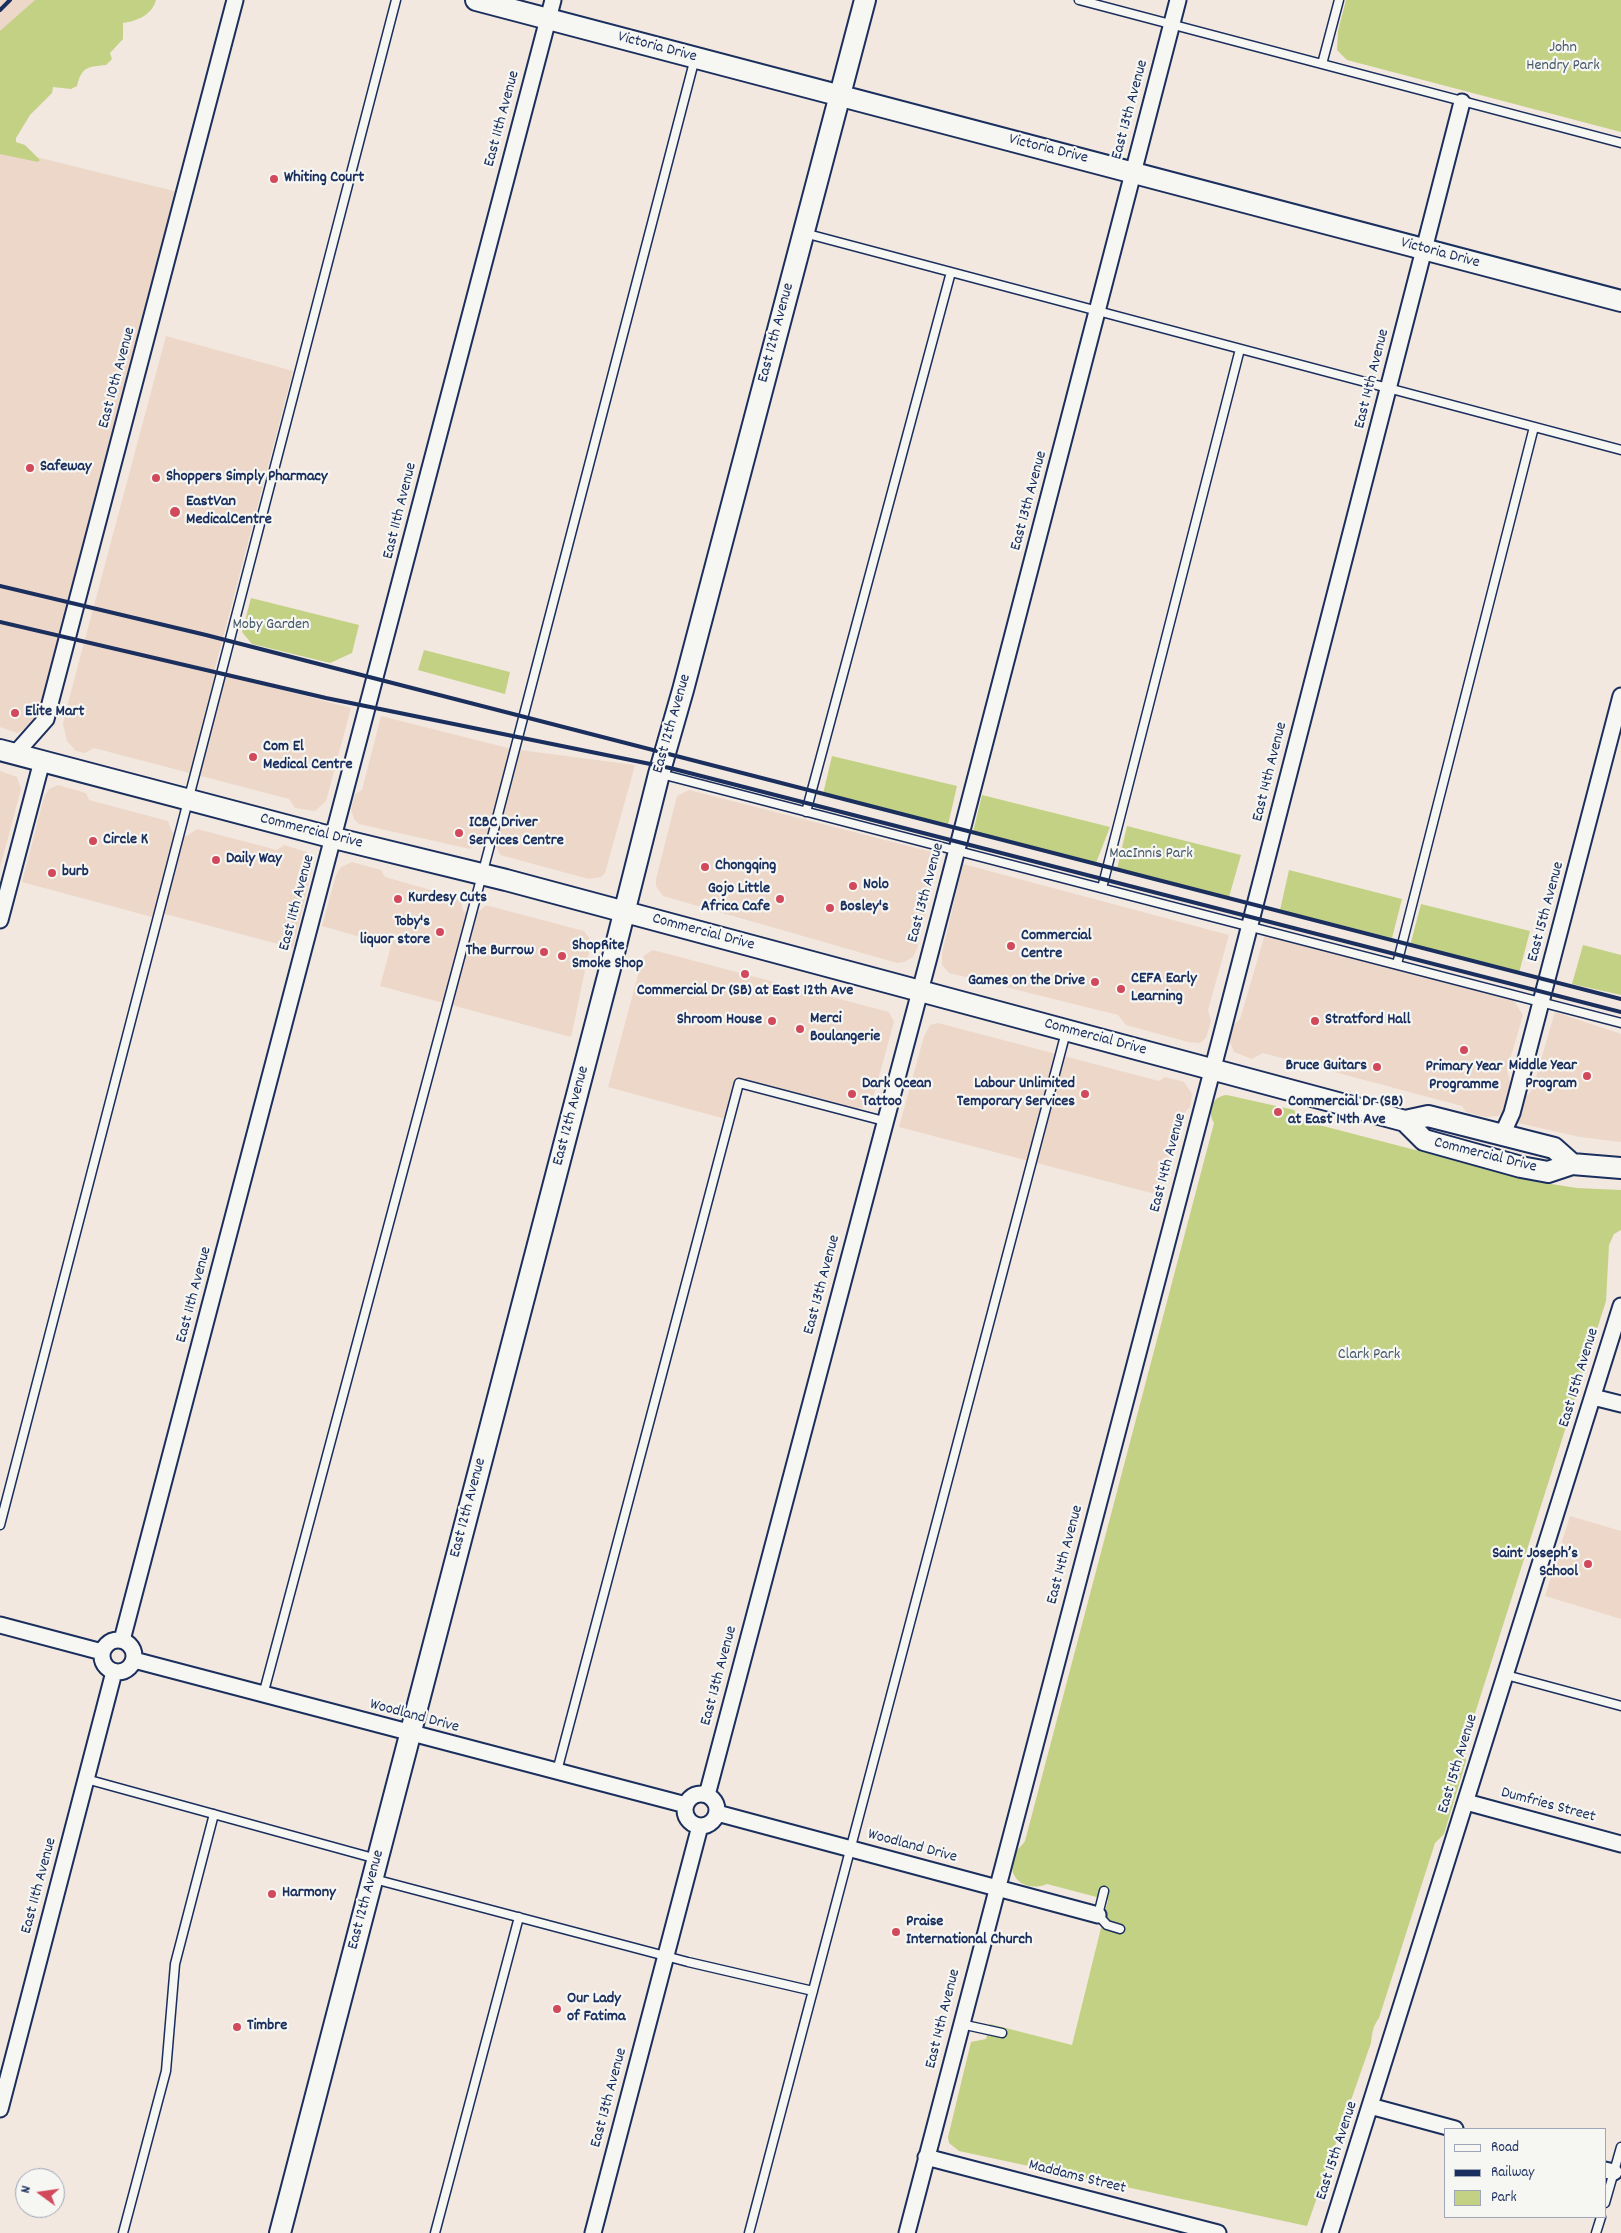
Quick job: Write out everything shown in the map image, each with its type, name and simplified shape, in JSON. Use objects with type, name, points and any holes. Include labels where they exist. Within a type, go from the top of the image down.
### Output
[{"type":"street","name":"East 10th Avenue","points":[[8,752],[46,719],[235,0]]},
{"type":"street","name":"Victoria Drive","points":[[476,0],[550,9],[694,58],[1621,301]]},
{"type":"street","name":"East 12th Avenue","points":[[280,2233],[659,774],[683,690],[865,0]]},
{"type":"street","name":"East 13th Avenue","points":[[706,1794],[957,850],[1178,0]]},
{"type":"street","name":"East 11th Avenue","points":[[122,1640],[550,9]]},
{"type":"street","name":"East 14th Avenue","points":[[907,2233],[1212,1069],[1462,102]]},
{"type":"street","name":"East 15th Avenue","points":[[1502,1135],[1512,1113],[1619,714],[1621,696]]},
{"type":"street","name":"Commercial Drive","points":[[8,752],[334,838],[482,874],[1405,1121],[1428,1116],[1554,1148],[1572,1164]]},
{"type":"street","points":[[0,920],[2,899],[42,761]]},
{"type":"street","name":"Commercial Drive","points":[[1405,1121],[1424,1140],[1474,1156],[1548,1172],[1572,1164],[1621,1168]]},
{"type":"street","name":"East 15th Avenue","points":[[1330,2233],[1621,1306]]},
{"type":"street","points":[[1592,1397],[1621,1404]]},
{"type":"street","points":[[0,1625],[102,1652]]},
{"type":"street","points":[[122,1640],[132,1648],[134,1660],[126,1670],[114,1672],[104,1664],[102,1652],[110,1642],[122,1640]]},
{"type":"street","name":"Woodland Drive","points":[[134,1660],[686,1805]]},
{"type":"street","name":"East 11th Avenue","points":[[0,2109],[114,1672]]},
{"type":"street","points":[[706,1794],[715,1802],[717,1813],[710,1823],[700,1826],[688,1818],[686,1805],[694,1796],[706,1794]]},
{"type":"street","name":"Dumfries Street","points":[[1466,1802],[1621,1844]]},
{"type":"street","name":"Woodland Drive","points":[[717,1813],[1098,1915]]},
{"type":"street","name":"East 13th Avenue","points":[[593,2233],[700,1826]]},
{"type":"street","points":[[1370,2106],[1451,2128]]},
{"type":"street","name":"Maddams Street","points":[[926,2157],[1218,2233]]},
{"type":"lane","points":[[0,1525],[396,0]]},
{"type":"lane","points":[[1079,0],[1621,144]]},
{"type":"lane","points":[[1322,64],[1339,0]]},
{"type":"lane","points":[[263,1695],[482,874],[694,58]]},
{"type":"lane","points":[[804,233],[1621,450]]},
{"type":"lane","points":[[806,812],[951,272]]},
{"type":"lane","points":[[1102,888],[1240,349]]},
{"type":"lane","points":[[1397,964],[1534,427]]},
{"type":"lane","points":[[659,774],[1621,1023]]},
{"type":"lane","points":[[749,2233],[1067,1030]]},
{"type":"lane","points":[[557,1771],[739,1083],[884,1121]]},
{"type":"lane","points":[[1506,1676],[1621,1706]]},
{"type":"lane","points":[[86,1779],[377,1859]]},
{"type":"lane","points":[[123,2233],[166,2072],[175,1964],[214,1814]]},
{"type":"lane","points":[[372,1878],[666,1956],[813,1991]]},
{"type":"lane","points":[[1104,1891],[1098,1915],[1107,1925],[1120,1929]]},
{"type":"lane","points":[[435,2233],[519,1917]]},
{"type":"lane","points":[[961,2024],[1002,2033]]},
{"type":"lane","points":[[1606,2195],[1609,2171],[1621,2147]]},
{"type":"lane","points":[[1596,2233],[1601,2218]]},
{"type":"shaded area","points":[[0,0],[39,0],[0,39]]},
{"type":"shaded area","points":[[0,148],[178,192],[39,712],[31,725],[17,733],[0,727]]},
{"type":"shaded area","points":[[166,336],[293,371],[214,672],[351,708],[326,801],[315,811],[295,808],[289,799],[94,748],[85,753],[76,751],[67,741],[63,724],[65,714]]},
{"type":"shaded area","points":[[381,716],[512,749],[635,765],[605,873],[601,877],[589,879],[500,855],[495,843],[480,839],[470,849],[359,824],[354,819],[351,809],[355,794],[362,790]]},
{"type":"shaded area","points":[[0,771],[17,777],[21,789],[0,868]]},
{"type":"shaded area","points":[[58,785],[86,793],[89,800],[168,821],[172,832],[187,836],[197,829],[277,850],[284,845],[307,852],[311,859],[312,869],[293,948],[154,911],[152,917],[22,882],[44,797],[49,789]]},
{"type":"shaded area","points":[[689,790],[940,854],[917,949],[913,957],[904,962],[897,963],[663,896],[656,886],[656,879],[677,796]]},
{"type":"shaded area","points":[[352,862],[381,870],[385,877],[459,898],[463,911],[476,914],[485,906],[489,906],[584,931],[590,939],[590,947],[571,1037],[380,986],[391,946],[322,926],[336,875],[341,867]]},
{"type":"shaded area","points":[[963,864],[1229,935],[1208,1010],[1211,1021],[1206,1038],[1200,1043],[1188,1042],[1126,1025],[1118,1015],[949,973],[942,965],[942,953]]},
{"type":"shaded area","points":[[1265,934],[1514,1001],[1523,1015],[1507,1070],[1511,1087],[1506,1109],[1498,1116],[1485,1117],[1466,1112],[1462,1106],[1263,1053],[1252,1059],[1234,1052],[1229,1039],[1231,1027],[1240,1019]]},
{"type":"shaded area","points":[[653,950],[889,1012],[894,1022],[871,1105],[858,1109],[856,1114],[739,1083],[729,1120],[608,1087],[642,960],[645,955]]},
{"type":"shaded area","points":[[1555,1012],[1621,1034],[1621,1142],[1580,1137],[1518,1123],[1517,1120],[1523,1097],[1529,1094],[1533,1087]]},
{"type":"shaded area","points":[[938,1023],[1159,1081],[1165,1077],[1184,1082],[1192,1094],[1190,1107],[1181,1117],[1159,1195],[899,1127],[924,1036],[930,1025]]},
{"type":"shaded area","name":"Saint Joseph’s School","points":[[1570,1516],[1621,1531],[1621,1619],[1545,1596]]},
{"type":"green space","points":[[35,0],[156,0],[151,10],[143,16],[134,21],[123,23],[123,39],[110,53],[112,59],[106,65],[90,67],[84,71],[77,86],[71,89],[53,87],[52,93],[30,115],[16,138],[16,142],[25,145],[40,160],[38,162],[0,154],[0,31]]},
{"type":"green space","name":"John Hendry Park","points":[[1346,0],[1621,0],[1621,132],[1347,60],[1337,50],[1338,31]]},
{"type":"green space","name":"Moby Garden","points":[[251,598],[359,625],[352,653],[330,663],[252,644],[242,632]]},
{"type":"green space","points":[[424,650],[510,672],[505,694],[418,670]]},
{"type":"green space","points":[[832,756],[957,786],[948,825],[823,794]]},
{"type":"green space","name":"MacInnis Park","points":[[982,795],[1110,827],[1096,863],[973,832]]},
{"type":"green space","name":"MacInnis Park","points":[[1127,826],[1241,855],[1229,897],[1117,869]]},
{"type":"green space","points":[[1289,870],[1402,899],[1392,938],[1280,910]]},
{"type":"green space","points":[[1421,904],[1530,931],[1519,973],[1410,946]]},
{"type":"green space","points":[[1583,945],[1621,955],[1621,995],[1572,984]]},
{"type":"green space","name":"Clark Park","points":[[1227,1095],[1294,1110],[1300,1120],[1538,1182],[1577,1188],[1621,1190],[1621,1230],[1614,1234],[1609,1245],[1606,1301],[1464,1748],[1466,1761],[1444,1834],[1435,1843],[1379,2018],[1373,2030],[1371,2043],[1307,2226],[959,2151],[949,2143],[948,2137],[971,2042],[986,2039],[990,2024],[1072,2045],[1108,1900],[1047,1884],[1031,1886],[1024,1884],[1014,1876],[1012,1862],[1016,1852],[1025,1841],[1214,1123],[1211,1114],[1212,1105],[1218,1098]]},
{"type":"railway","points":[[0,10],[10,0]]},
{"type":"railway","points":[[0,586],[206,635],[1621,999]]},
{"type":"railway","points":[[0,622],[326,698],[670,768],[1621,1012]]},
{"type":"place","name":"Whiting Court","points":[[274,179]]},
{"type":"place","name":"Safeway","points":[[30,468]]},
{"type":"place","name":"Shoppers Simply Pharmacy","points":[[156,478]]},
{"type":"place","name":"EastVan MedicalCentre","points":[[175,512]]},
{"type":"place","name":"Elite Mart","points":[[15,713]]},
{"type":"place","name":"Com El Medical Centre","points":[[253,757]]},
{"type":"place","name":"ICBC Driver Services Centre","points":[[459,833]]},
{"type":"place","name":"Circle K","points":[[93,841]]},
{"type":"place","name":"Daily Way","points":[[216,860]]},
{"type":"place","name":"Chongqing","points":[[705,867]]},
{"type":"place","name":"burb","points":[[52,873]]},
{"type":"place","name":"Nolo","points":[[853,886]]},
{"type":"place","name":"Kurdesy Cuts","points":[[398,899]]},
{"type":"place","name":"Gojo Little Africa Cafe","points":[[780,899]]},
{"type":"place","name":"Bosley's","points":[[830,908]]},
{"type":"place","name":"Toby's liquor store","points":[[440,932]]},
{"type":"place","name":"Commercial Centre","points":[[1011,946]]},
{"type":"place","name":"The Burrow","points":[[544,952]]},
{"type":"place","name":"ShopRite Smoke Shop","points":[[562,956]]},
{"type":"place","name":"Commercial Dr (SB) at East 12th Ave","points":[[745,974]]},
{"type":"place","name":"Games on the Drive","points":[[1095,982]]},
{"type":"place","name":"CEFA Early Learning","points":[[1121,989]]},
{"type":"place","name":"Shroom House","points":[[772,1021]]},
{"type":"place","name":"Stratford Hall","points":[[1315,1021]]},
{"type":"place","name":"Merci Boulangerie","points":[[800,1029]]},
{"type":"place","name":"Primary Year Programme","points":[[1464,1050]]},
{"type":"place","name":"Bruce Guitars","points":[[1377,1067]]},
{"type":"place","name":"Middle Year Program","points":[[1587,1076]]},
{"type":"place","name":"Dark Ocean Tattoo","points":[[852,1094]]},
{"type":"place","name":"Labour Unlimited Temporary Services","points":[[1085,1094]]},
{"type":"place","name":"Commercial Dr (SB) at East 14th Ave","points":[[1278,1112]]},
{"type":"place","name":"Saint Joseph’s School","points":[[1588,1564]]},
{"type":"place","name":"Harmony","points":[[272,1894]]},
{"type":"place","name":"Praise International Church","points":[[896,1932]]},
{"type":"place","name":"Our Lady of Fatima","points":[[557,2009]]},
{"type":"place","name":"Timbre","points":[[237,2027]]}]
